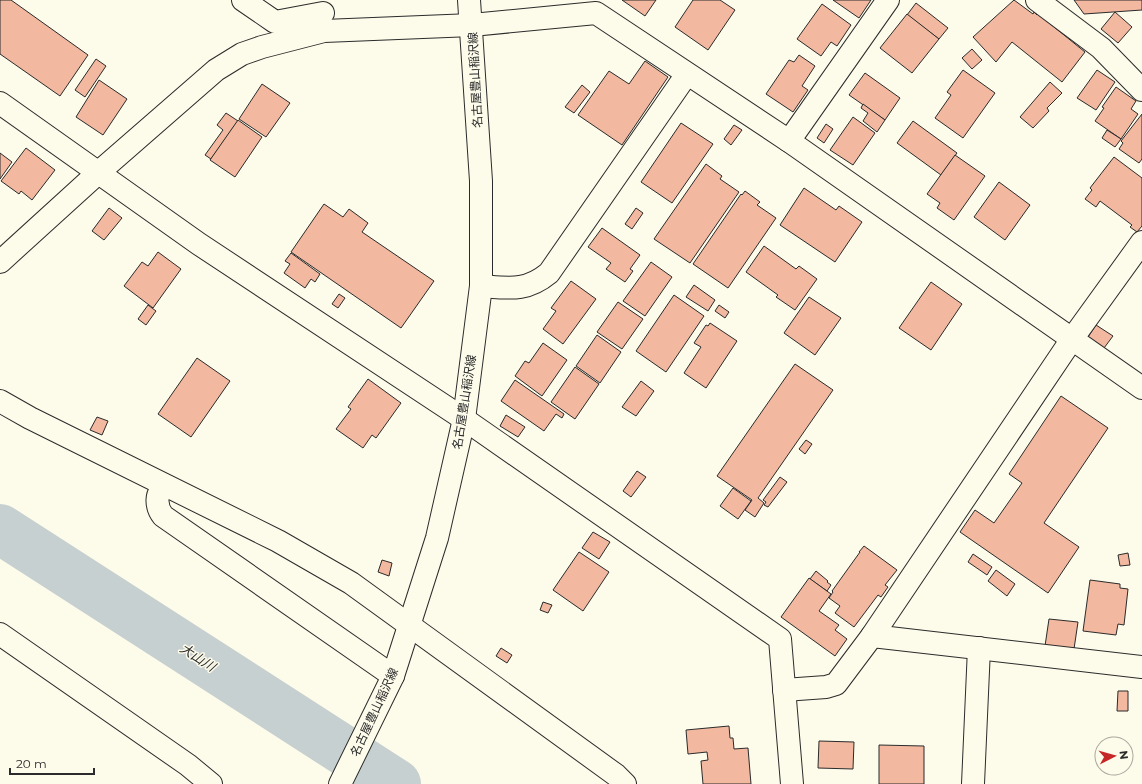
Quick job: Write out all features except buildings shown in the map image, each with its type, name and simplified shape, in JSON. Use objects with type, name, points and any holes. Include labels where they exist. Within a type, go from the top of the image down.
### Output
[{"type":"street","points":[[243,0],[275,22],[323,15],[472,25],[596,13],[789,141],[1142,388]]},
{"type":"street","name":"名古屋豊山稲沢線","points":[[340,784],[391,680],[437,538],[464,419],[481,286],[481,181],[470,0]]},
{"type":"street","points":[[789,141],[888,0]]},
{"type":"street","points":[[1037,0],[1101,48],[1142,90]]},
{"type":"street","points":[[0,262],[99,172],[216,70],[242,54],[262,47],[323,15]]},
{"type":"street","points":[[481,286],[513,288],[539,281],[549,273],[687,74]]},
{"type":"street","points":[[0,103],[199,244],[464,419],[780,639],[792,784]]},
{"type":"street","points":[[784,690],[826,687],[836,684],[872,636],[1072,339],[1142,242]]},
{"type":"street","points":[[0,401],[30,418],[278,541],[351,583],[616,775],[625,784]]},
{"type":"street","points":[[167,486],[162,488],[159,492],[158,509],[163,516],[391,680]]},
{"type":"street","points":[[0,634],[188,765],[211,784]]},
{"type":"street","points":[[872,636],[1142,667]]},
{"type":"street","points":[[973,784],[979,648]]},
{"type":"waterway","name":"大山川","points":[[0,529],[396,784]]}]
